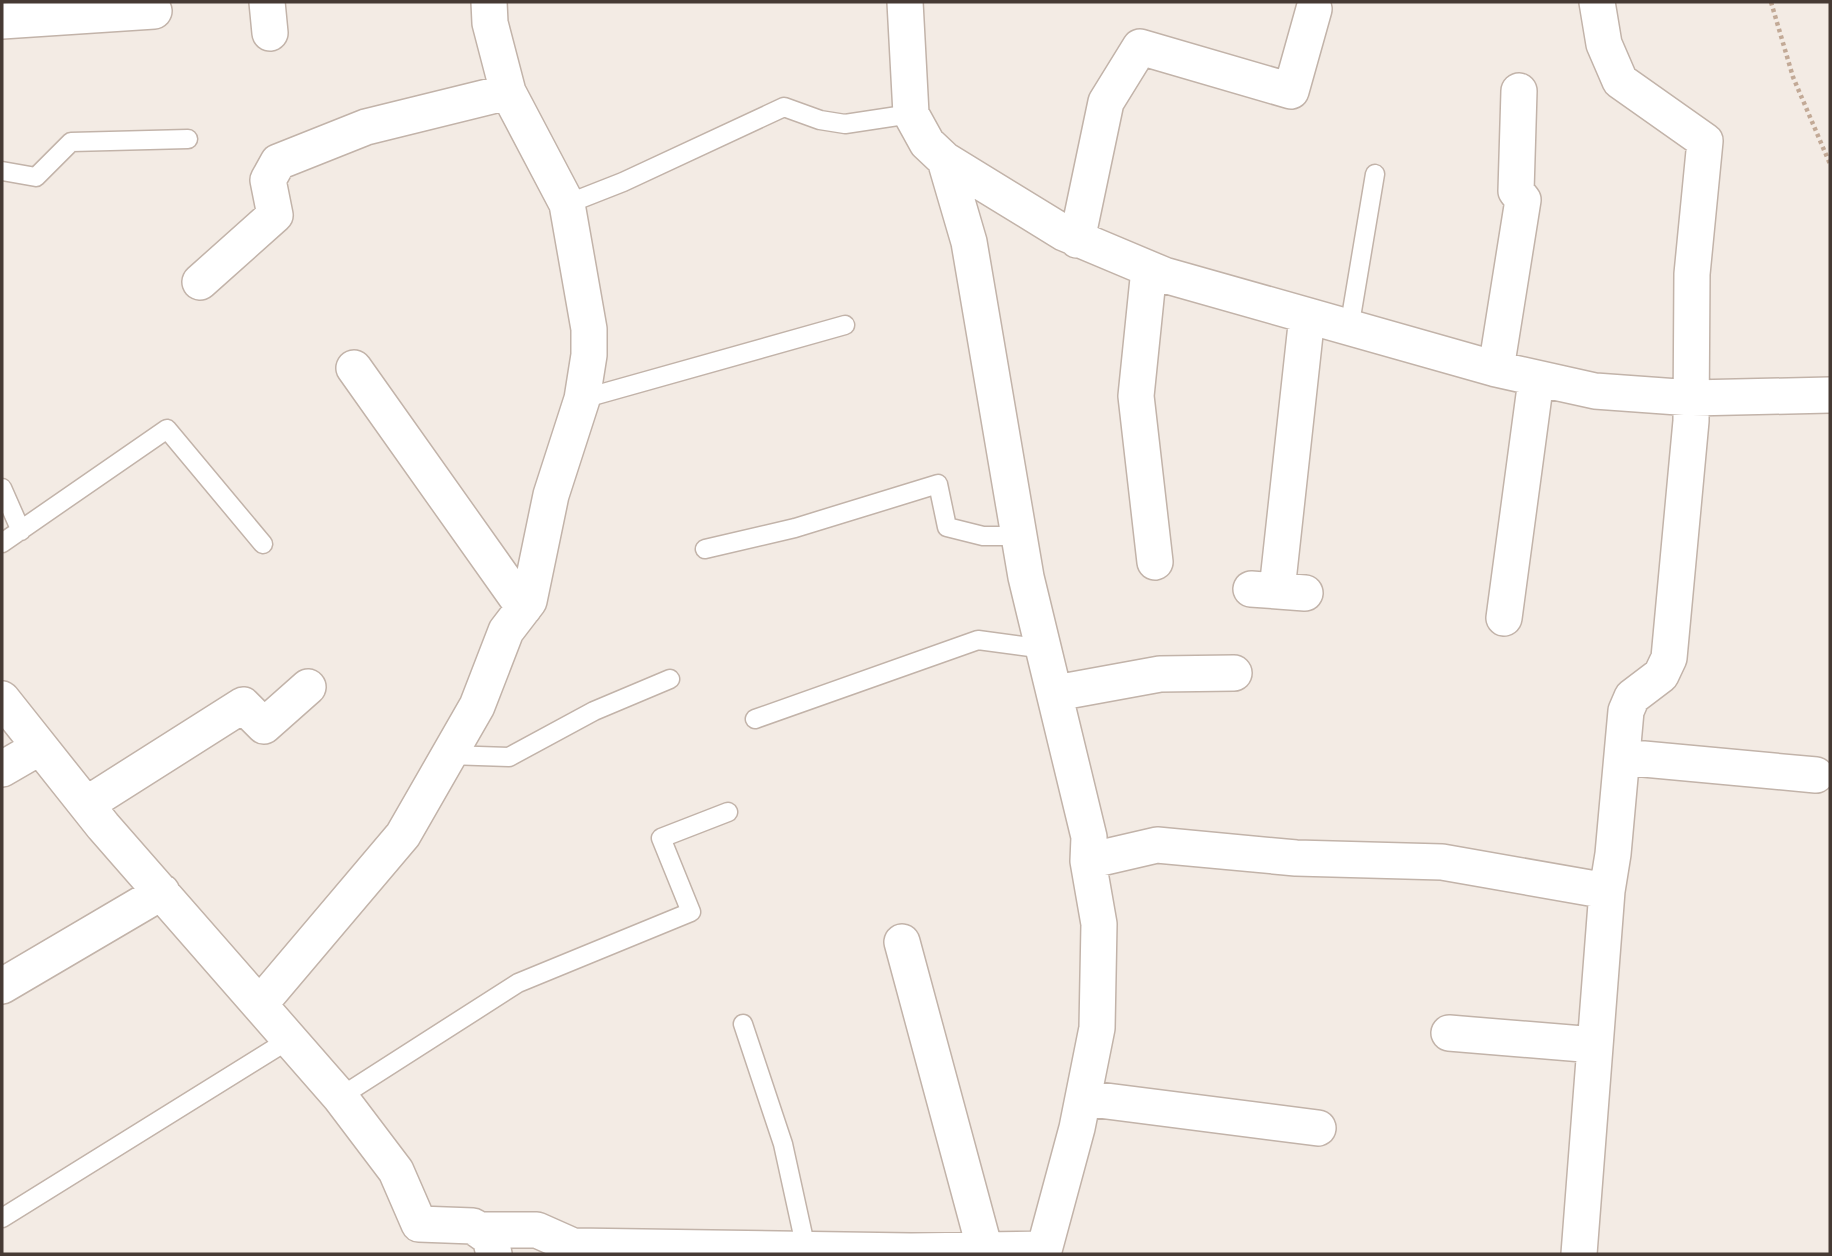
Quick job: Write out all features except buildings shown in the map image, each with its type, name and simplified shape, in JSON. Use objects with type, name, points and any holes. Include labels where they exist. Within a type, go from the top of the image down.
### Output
[{"type":"street","points":[[260,1004],[403,835],[477,706],[506,631],[528,601],[551,495],[582,399],[589,355],[589,329],[567,204],[508,92],[490,23],[489,2]]},
{"type":"street","points":[[905,2],[911,114],[927,143],[945,160],[1077,240],[1149,269],[1349,329],[1536,380],[1595,391],[1692,398],[1830,395]]},
{"type":"street","points":[[1579,1254],[1607,891],[1626,711],[1632,697],[1661,675],[1669,658],[1692,398],[1692,274],[1705,141],[1620,81],[1604,44],[1597,2]]},
{"type":"street","points":[[1077,240],[1106,102],[1140,47],[1291,91],[1314,9]]},
{"type":"street","points":[[2,21],[154,11]]},
{"type":"street","points":[[1496,369],[1523,200],[1516,191],[1519,91]]},
{"type":"street","points":[[200,282],[275,215],[268,180],[278,162],[366,127],[508,92]]},
{"type":"street","points":[[2,699],[103,826],[340,1097],[396,1171],[419,1224],[473,1226],[489,1245],[537,1230],[573,1246],[1043,1252],[1077,1128],[1097,1028],[1098,924],[1088,862],[1089,837],[1026,577],[969,242],[945,160]]},
{"type":"street","points":[[1149,269],[1136,396],[1156,562]]},
{"type":"street","points":[[1278,590],[1307,316]]},
{"type":"street","points":[[354,368],[524,608]]},
{"type":"street","points":[[1504,618],[1536,380]]},
{"type":"street","points":[[1056,694],[1160,674],[1234,673]]},
{"type":"street","points":[[87,804],[243,705],[264,726],[308,687]]},
{"type":"street","points":[[2,769],[40,747]]},
{"type":"street","points":[[1622,757],[1816,775]]},
{"type":"street","points":[[1088,862],[1157,845],[1296,858],[1442,862],[1607,891]]},
{"type":"street","points":[[2,986],[162,892]]},
{"type":"street","points":[[902,942],[985,1250]]},
{"type":"street","points":[[1449,1033],[1595,1045]]},
{"type":"street","points":[[1083,1098],[1318,1128]]},
{"type":"lane","points":[[567,204],[623,182],[784,107],[820,120],[845,124],[911,114]]},
{"type":"lane","points":[[2,171],[36,177],[71,142],[188,139]]},
{"type":"lane","points":[[1349,329],[1375,174]]},
{"type":"lane","points":[[582,399],[845,325]]},
{"type":"lane","points":[[2,543],[167,429],[263,544]]},
{"type":"lane","points":[[705,549],[795,528],[937,484],[947,527],[983,536],[1019,536]]},
{"type":"lane","points":[[2,488],[21,531]]},
{"type":"lane","points":[[755,719],[978,640],[1045,649]]},
{"type":"lane","points":[[448,755],[509,757],[594,711],[670,679]]},
{"type":"lane","points":[[340,1097],[517,983],[691,912],[661,838],[728,812]]},
{"type":"lane","points":[[743,1024],[783,1144],[806,1250]]},
{"type":"lane","points":[[2,1218],[290,1039]]},
{"type":"path","points":[[1771,2],[1793,77],[1830,164]]}]
